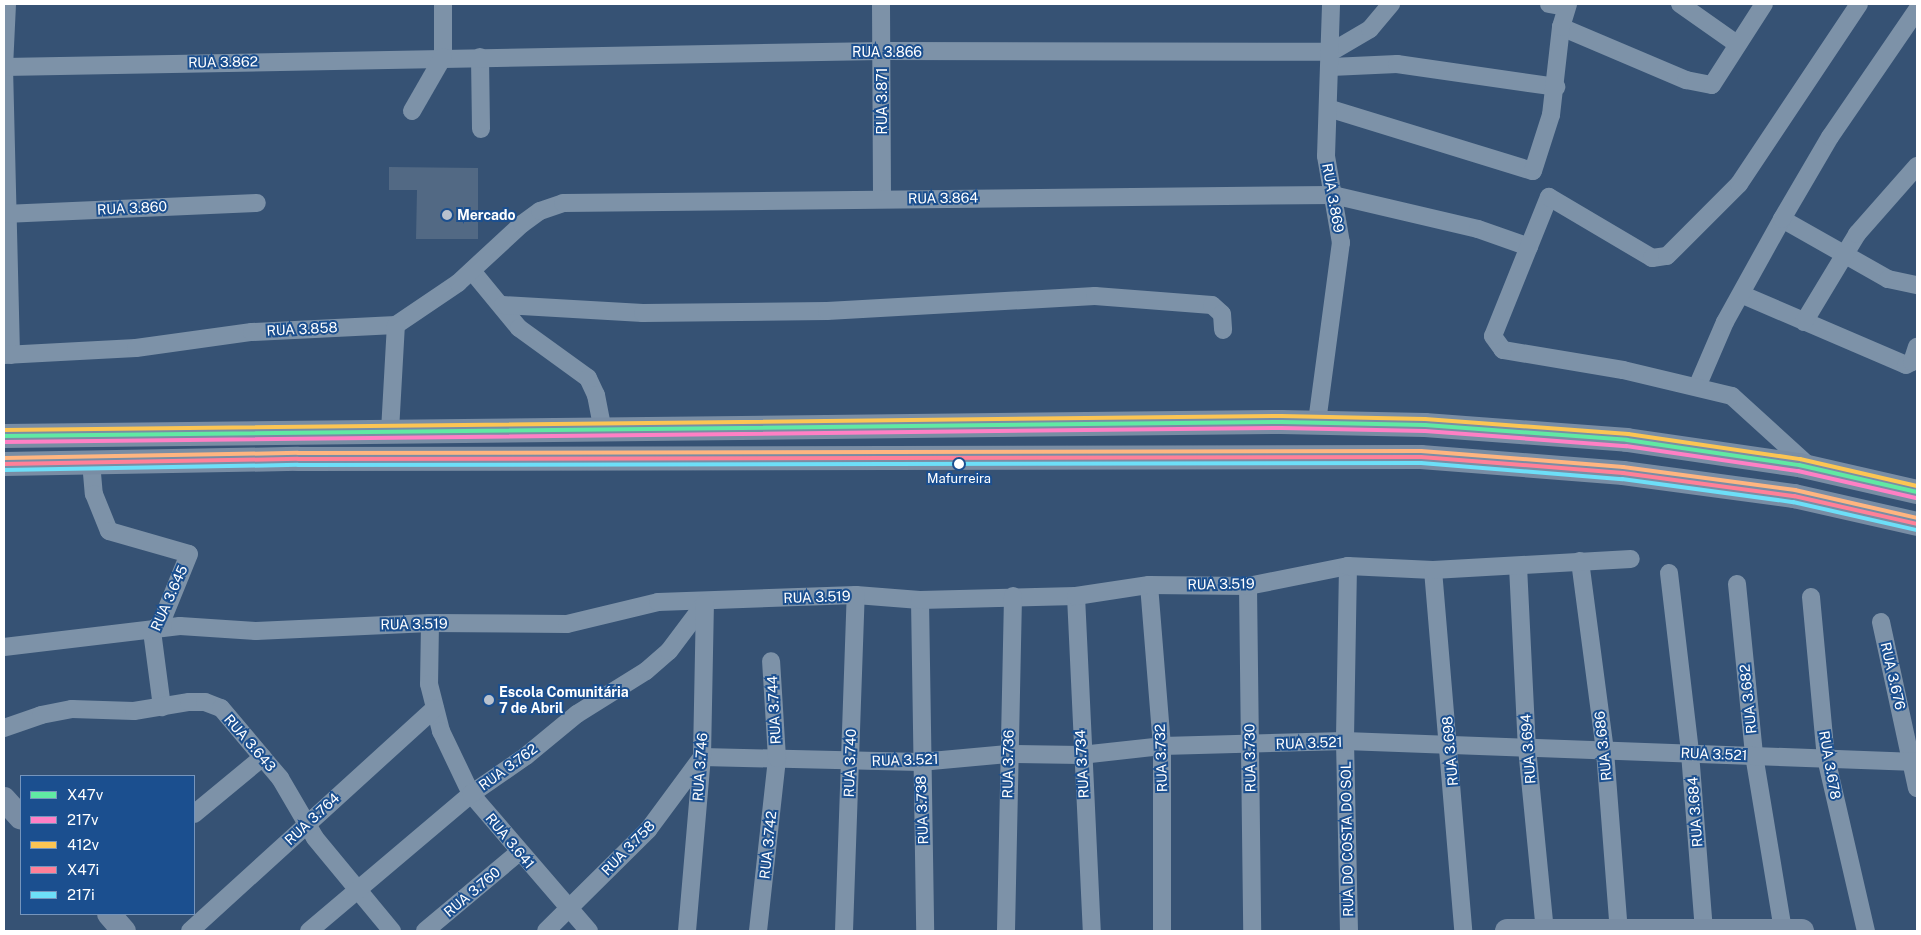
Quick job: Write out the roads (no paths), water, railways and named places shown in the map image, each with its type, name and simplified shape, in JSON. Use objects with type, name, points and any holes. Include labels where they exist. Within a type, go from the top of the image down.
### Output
[{"type":"main road","points":[[4,436],[1317,422],[1425,425],[1627,440],[1811,469],[1917,492]]},
{"type":"main road","points":[[639,430],[640,460]]},
{"type":"main road","points":[[4,464],[1334,455],[1421,457],[1623,473],[1794,496],[1917,524]]},
{"type":"main road","points":[[4,799],[20,817]]},
{"type":"main road","points":[[110,915],[124,931]]},
{"type":"main road","points":[[1507,931],[1802,931]]},
{"type":"street","points":[[7,4],[4,67],[8,355]]},
{"type":"street","points":[[412,111],[442,57],[443,4]]},
{"type":"street","name":"RUA 3.871","points":[[881,4],[882,199]]},
{"type":"street","name":"RUA 3.869","points":[[1317,422],[1339,260],[1340,222],[1326,156],[1330,110],[1332,4]]},
{"type":"street","points":[[1331,59],[1341,49],[1370,29],[1391,4]]},
{"type":"street","points":[[1330,110],[1532,171],[1556,87],[1561,27],[1567,5],[1549,4]]},
{"type":"street","points":[[1680,4],[1737,44]]},
{"type":"street","points":[[1561,27],[1686,80],[1709,85],[1715,82],[1737,44],[1764,4]]},
{"type":"street","points":[[1811,469],[1732,396],[1498,347],[1493,336],[1546,200],[1553,197],[1652,258],[1667,256],[1739,184],[1859,4]]},
{"type":"street","points":[[1697,388],[1725,322],[1743,295],[1782,219],[1830,137],[1917,10]]},
{"type":"street","name":"RUA 3.866","points":[[442,57],[881,51],[1331,59],[1397,64],[1556,87]]},
{"type":"street","name":"RUA 3.862","points":[[4,67],[442,57]]},
{"type":"street","points":[[480,57],[481,129]]},
{"type":"street","points":[[1804,322],[1843,254],[1871,215],[1917,166]]},
{"type":"street","name":"RUA 3.864","points":[[472,271],[522,224],[552,205],[882,199],[1333,195],[1478,229],[1529,247]]},
{"type":"street","name":"RUA 3.860","points":[[6,214],[257,203]]},
{"type":"street","points":[[1782,219],[1888,280],[1917,285]]},
{"type":"street","points":[[390,431],[396,325],[472,271],[503,305],[519,328],[588,378],[596,395],[603,430]]},
{"type":"street","points":[[1743,295],[1906,365],[1912,362],[1917,347]]},
{"type":"street","points":[[503,305],[643,314],[827,311],[1095,296],[1212,305],[1222,314],[1223,330]]},
{"type":"street","name":"RUA 3.858","points":[[8,355],[100,352],[252,332],[396,325]]},
{"type":"street","name":"RUA 3.645","points":[[91,462],[94,494],[109,531],[188,554],[161,623],[152,630],[162,707]]},
{"type":"street","name":"RUA 3.519","points":[[4,647],[180,626],[256,631],[430,623],[567,624],[658,602],[705,603],[856,596],[920,600],[1013,596],[1076,596],[1149,585],[1248,586],[1348,566],[1433,570],[1631,559]]},
{"type":"street","name":"RUA 3.686","points":[[1580,561],[1605,751],[1619,930]]},
{"type":"street","name":"RUA DO COSTA DO SOL","points":[[1348,566],[1345,741],[1349,931]]},
{"type":"street","name":"RUA 3.694","points":[[1518,566],[1527,748],[1545,931]]},
{"type":"street","name":"RUA 3.698","points":[[1433,570],[1450,745],[1463,931]]},
{"type":"street","name":"RUA 3.684","points":[[1669,573],[1690,753],[1704,931]]},
{"type":"street","name":"RUA 3.682","points":[[1737,584],[1754,755],[1783,931]]},
{"type":"street","name":"RUA 3.732","points":[[1149,585],[1162,746],[1162,931]]},
{"type":"street","name":"RUA 3.730","points":[[1248,586],[1252,931]]},
{"type":"street","name":"RUA 3.740","points":[[844,931],[856,596]]},
{"type":"street","name":"RUA 3.736","points":[[1006,931],[1008,754],[1013,596]]},
{"type":"street","name":"RUA 3.734","points":[[1076,596],[1081,755],[1092,931]]},
{"type":"street","name":"RUA 3.678","points":[[1811,597],[1826,758],[1866,931]]},
{"type":"street","name":"RUA 3.738","points":[[920,600],[920,762],[926,931]]},
{"type":"street","name":"RUA 3.746","points":[[687,931],[702,757],[705,603]]},
{"type":"street","name":"RUA 3.762","points":[[309,931],[471,794],[526,756],[577,714],[646,671],[669,651],[705,603]]},
{"type":"street","name":"RUA 3.676","points":[[1881,622],[1915,762],[1917,788]]},
{"type":"street","name":"RUA 3.641","points":[[430,623],[429,684],[441,731],[471,794],[568,910],[589,931]]},
{"type":"street","name":"RUA 3.744","points":[[771,661],[777,758]]},
{"type":"street","name":"RUA 3.643","points":[[4,728],[41,714],[72,709],[134,711],[205,702],[220,708],[263,757],[307,825],[392,931]]},
{"type":"street","name":"RUA 3.764","points":[[190,931],[435,708]]},
{"type":"street","name":"RUA 3.521","points":[[702,757],[777,758],[850,762],[920,762],[1008,754],[1081,755],[1162,746],[1345,741],[1915,762]]},
{"type":"street","points":[[195,813],[263,757]]},
{"type":"street","name":"RUA 3.758","points":[[546,931],[648,830],[702,757]]},
{"type":"street","name":"RUA 3.742","points":[[758,931],[777,758]]},
{"type":"street","name":"RUA 3.760","points":[[424,931],[519,852]]},
{"type":"place","name":"Mercado","points":[[447,215]]},
{"type":"place","name":"Mafurreira","points":[[959,464]]},
{"type":"place","name":"Escola Comunitária 7 de Abril","points":[[489,700]]}]
